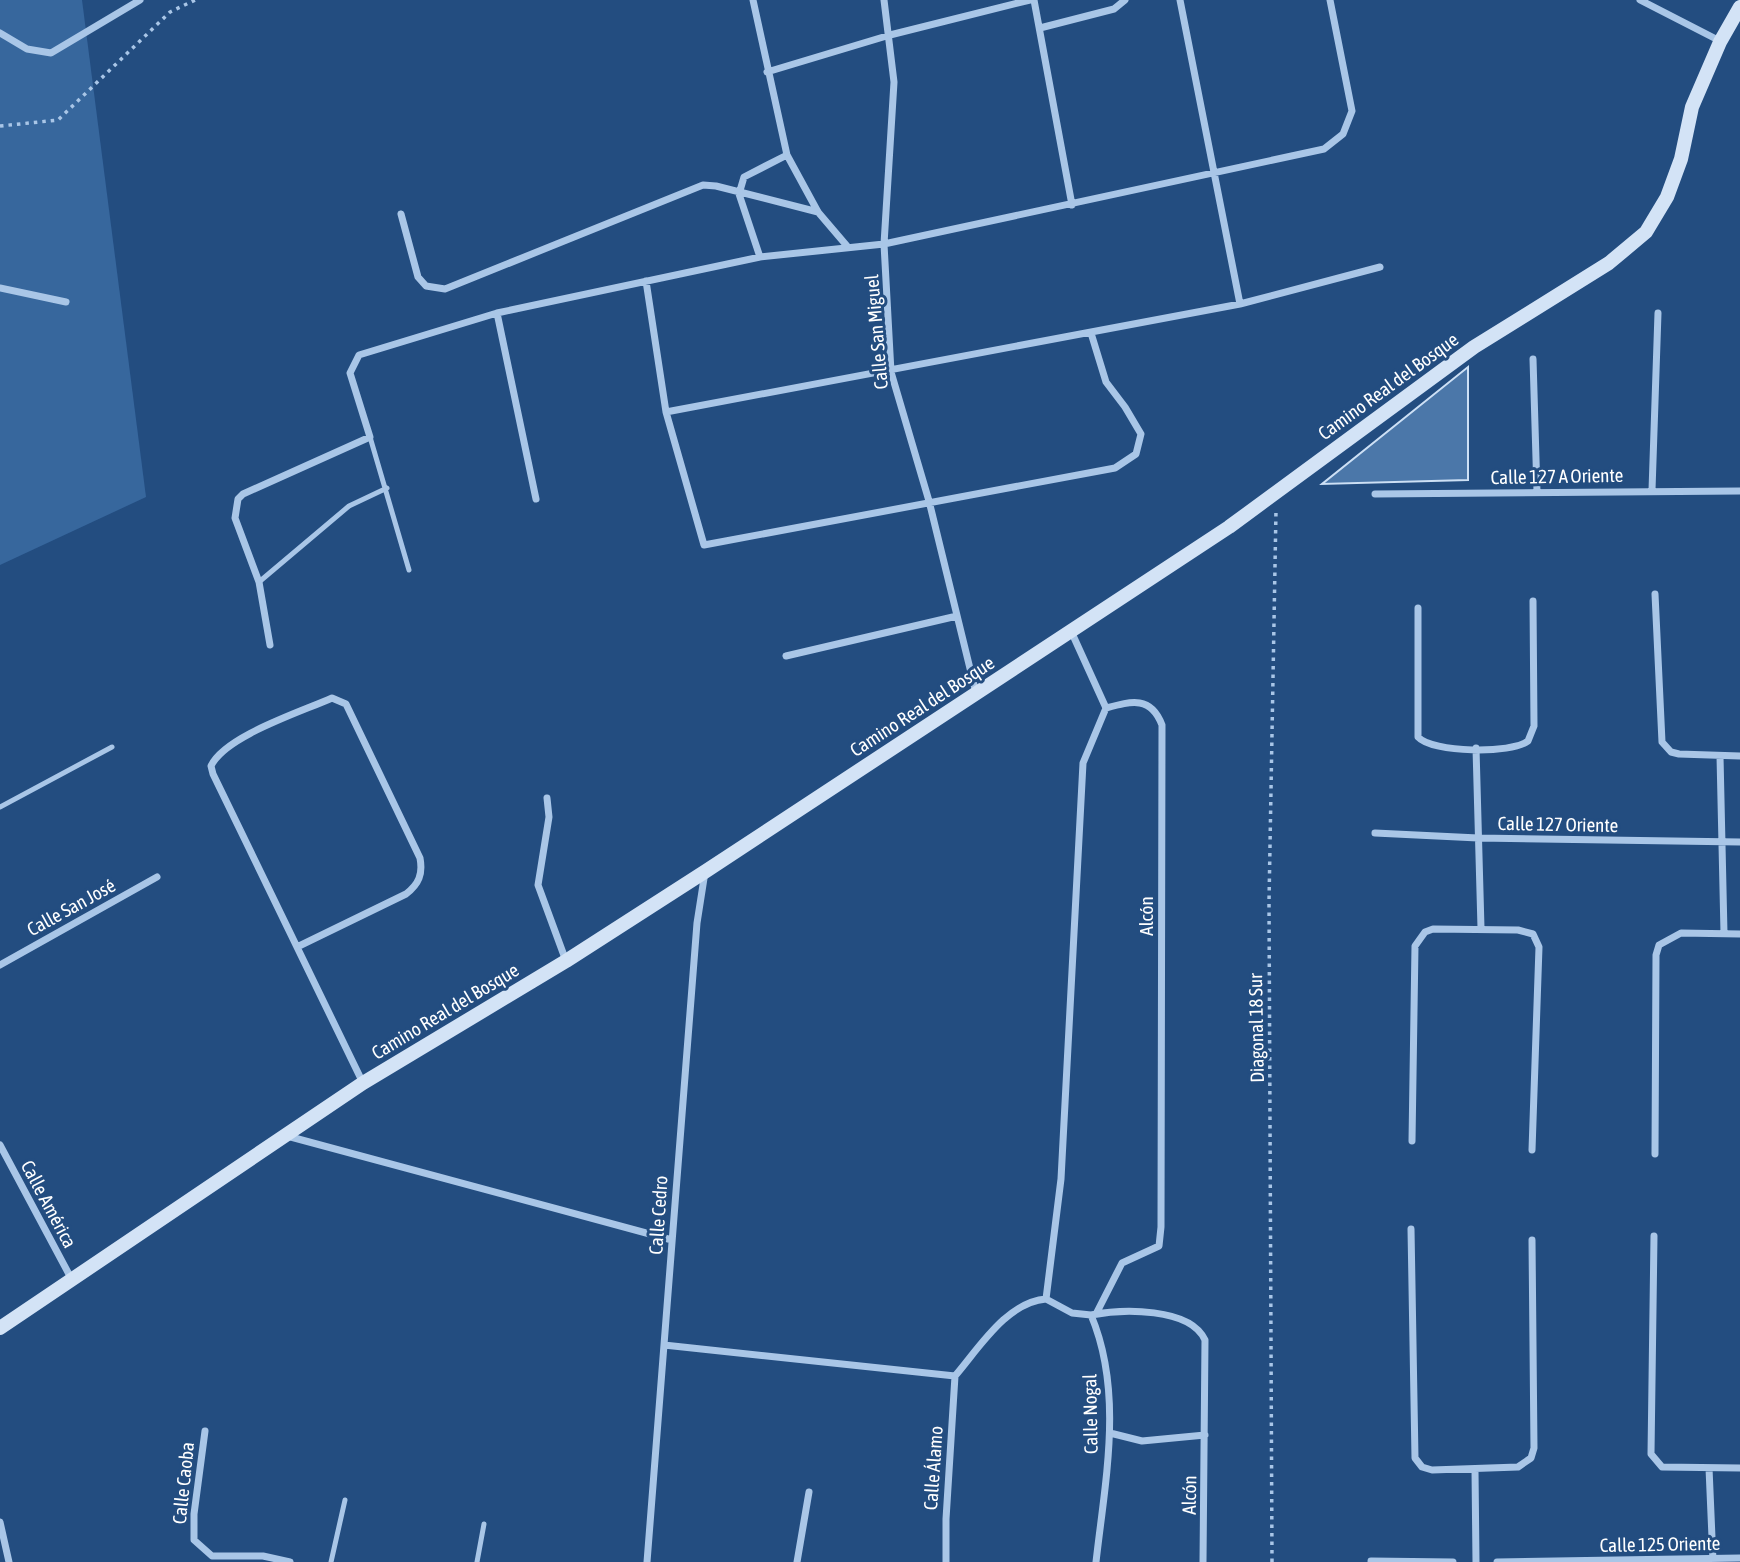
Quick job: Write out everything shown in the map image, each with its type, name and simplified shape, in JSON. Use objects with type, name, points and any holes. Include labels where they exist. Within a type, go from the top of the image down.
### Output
[{"type":"street","points":[[0,33],[27,49],[51,53],[140,0]]},
{"type":"street","points":[[753,0],[787,155],[818,212],[847,246]]},
{"type":"street","name":"Calle San Miguel","points":[[884,0],[894,82],[884,244],[891,372],[929,501],[976,693]]},
{"type":"street","points":[[767,72],[890,35],[1032,0],[1040,27],[1072,205]]},
{"type":"street","points":[[1040,27],[1114,9],[1125,0]]},
{"type":"street","points":[[1180,0],[1240,304]]},
{"type":"street","points":[[270,645],[259,582],[235,518],[239,499],[370,437],[351,373],[359,355],[497,313],[646,281],[760,257],[884,244],[1324,149],[1343,134],[1352,111],[1330,0]]},
{"type":"street","points":[[1640,0],[1720,41]]},
{"type":"street","name":"Camino Real del Bosque","points":[[0,1328],[283,1135],[363,1083],[566,961],[1071,631],[1272,495],[1474,347],[1609,263],[1646,232],[1668,197],[1681,159],[1692,107],[1720,41],[1740,7]]},
{"type":"street","points":[[760,257],[739,194],[744,177],[787,155]]},
{"type":"street","points":[[401,214],[418,276],[426,286],[445,289],[703,185],[818,212]]},
{"type":"street","points":[[666,412],[891,372],[1240,304],[1380,267]]},
{"type":"street","points":[[646,281],[666,412],[704,545],[1115,468],[1136,454],[1141,434],[1106,382],[1091,333]]},
{"type":"street","points":[[0,288],[66,302]]},
{"type":"street","points":[[497,313],[536,499]]},
{"type":"street","points":[[1652,490],[1658,313]]},
{"type":"street","points":[[1533,359],[1537,492]]},
{"type":"street","name":"Calle 127 A Oriente","points":[[1375,494],[1740,491]]},
{"type":"street","points":[[1655,594],[1659,736],[1671,752],[1740,756]]},
{"type":"street","points":[[1418,608],[1418,737],[1437,747],[1521,746],[1533,734],[1533,601]]},
{"type":"street","points":[[786,656],[957,616]]},
{"type":"street","points":[[1046,1299],[1061,1179],[1083,763],[1106,708],[1071,631]]},
{"type":"street","points":[[298,947],[406,894],[414,888],[422,870],[420,858],[352,717],[340,699],[332,698],[241,739],[223,750],[211,766],[363,1083]]},
{"type":"street","name":"Alcón","points":[[1093,1314],[1122,1263],[1128,1257],[1145,1253],[1159,1245],[1161,1227],[1162,725],[1157,713],[1147,704],[1136,701],[1106,708]]},
{"type":"street","points":[[1476,748],[1482,928]]},
{"type":"street","points":[[1720,756],[1724,933]]},
{"type":"street","points":[[547,798],[549,817],[538,885],[566,961]]},
{"type":"street","name":"Calle 127 Oriente","points":[[1375,833],[1478,838],[1740,842]]},
{"type":"street","name":"Calle Cedro","points":[[647,1562],[697,923],[706,871]]},
{"type":"street","name":"Calle San José","points":[[0,965],[157,877]]},
{"type":"street","points":[[1412,1141],[1415,946],[1425,932],[1433,929],[1526,931],[1533,934],[1539,947],[1532,1150]]},
{"type":"street","points":[[1655,1154],[1656,955],[1659,945],[1681,933],[1740,934]]},
{"type":"street","points":[[283,1135],[672,1240]]},
{"type":"street","name":"Calle América","points":[[0,1145],[71,1278]]},
{"type":"street","points":[[1411,1229],[1415,1458],[1426,1469],[1475,1470],[1518,1466],[1531,1458],[1534,1448],[1532,1240]]},
{"type":"street","points":[[1654,1236],[1651,1454],[1662,1467],[1740,1468]]},
{"type":"street","points":[[664,1345],[955,1376],[1005,1319],[1033,1300],[1046,1299],[1072,1313],[1093,1314]]},
{"type":"street","name":"Alcón","points":[[1093,1314],[1116,1310],[1177,1317],[1194,1325],[1205,1340],[1203,1562]]},
{"type":"street","name":"Calle Nogal","points":[[1093,1314],[1103,1352],[1110,1433],[1096,1562]]},
{"type":"street","name":"Calle Álamo","points":[[946,1562],[955,1376]]},
{"type":"street","name":"Calle Caoba","points":[[205,1432],[194,1514],[194,1540],[212,1556],[263,1556],[290,1562]]},
{"type":"street","points":[[1110,1433],[1142,1441],[1205,1435]]},
{"type":"street","points":[[1709,1468],[1713,1560]]},
{"type":"street","points":[[1475,1470],[1476,1562]]},
{"type":"street","points":[[797,1562],[809,1492]]},
{"type":"street","points":[[0,1522],[9,1562]]},
{"type":"street","name":"Calle 125 Oriente","points":[[1497,1562],[1740,1558]]},
{"type":"street","points":[[1371,1561],[1452,1562]]},
{"type":"lane","points":[[370,437],[410,570]]},
{"type":"lane","points":[[259,582],[349,506],[387,488]]},
{"type":"lane","points":[[0,807],[113,747]]},
{"type":"lane","points":[[331,1562],[345,1500]]},
{"type":"lane","points":[[477,1562],[484,1524]]},
{"type":"path","points":[[0,126],[58,120],[170,12],[195,0]]},
{"type":"path","name":"Diagonal 18 Sur","points":[[1272,495],[1278,519],[1269,902],[1272,1562]]},
{"type":"shaded area","points":[[0,0],[82,0],[146,497],[0,565]]},
{"type":"building","points":[[1468,367],[1468,480],[1322,484]]}]
